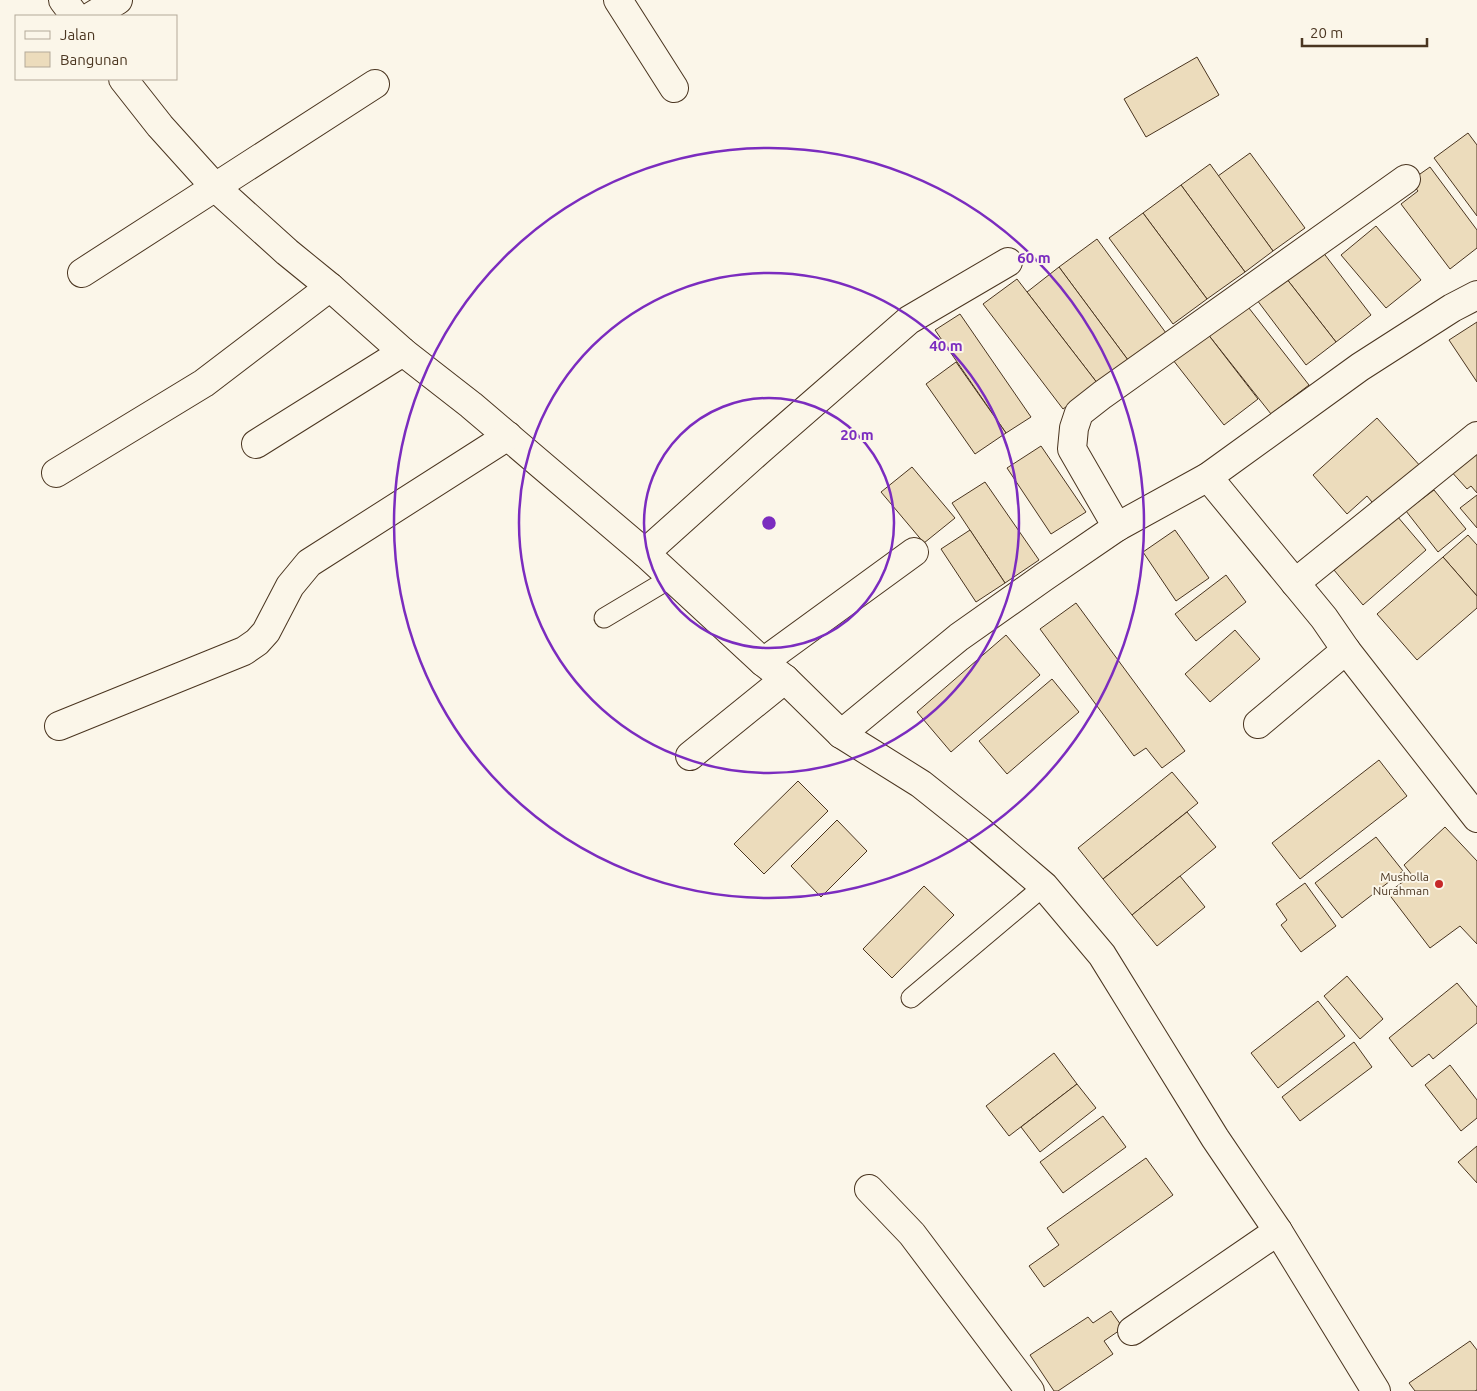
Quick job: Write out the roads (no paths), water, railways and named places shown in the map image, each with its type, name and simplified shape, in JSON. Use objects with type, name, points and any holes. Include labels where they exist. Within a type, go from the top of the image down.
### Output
[{"type":"street","points":[[62,0],[74,15]]},
{"type":"street","points":[[94,15],[118,0]]},
{"type":"street","points":[[618,0],[674,88]]},
{"type":"street","points":[[123,80],[160,126],[215,187],[287,252],[403,352],[471,405],[645,553],[763,662],[785,679],[841,734],[921,784],[1044,886],[1102,955],[1215,1138],[1278,1231],[1376,1391]]},
{"type":"street","points":[[82,273],[375,84]]},
{"type":"street","points":[[1117,527],[1072,449],[1074,428],[1079,413],[1406,179]]},
{"type":"street","points":[[645,553],[909,320],[1008,262]]},
{"type":"street","points":[[56,473],[204,383],[330,288]]},
{"type":"street","points":[[841,734],[959,637],[1117,527],[1208,478],[1360,367],[1452,308],[1477,295]]},
{"type":"street","points":[[256,444],[403,352]]},
{"type":"street","points":[[59,726],[244,651],[257,642],[266,632],[290,586],[308,563],[508,436]]},
{"type":"street","points":[[1295,583],[1477,436]]},
{"type":"street","points":[[1208,478],[1324,618],[1346,650],[1477,818]]},
{"type":"street","points":[[763,662],[914,552]]},
{"type":"street","points":[[1258,724],[1346,650]]},
{"type":"street","points":[[690,756],[785,679]]},
{"type":"street","points":[[869,1189],[912,1234],[1030,1391]]},
{"type":"street","points":[[1132,1331],[1278,1231]]},
{"type":"lane","points":[[604,618],[671,578]]},
{"type":"lane","points":[[911,998],[1044,886]]},
{"type":"place","name":"Musholla Nurahman","points":[[1439,884]]}]
